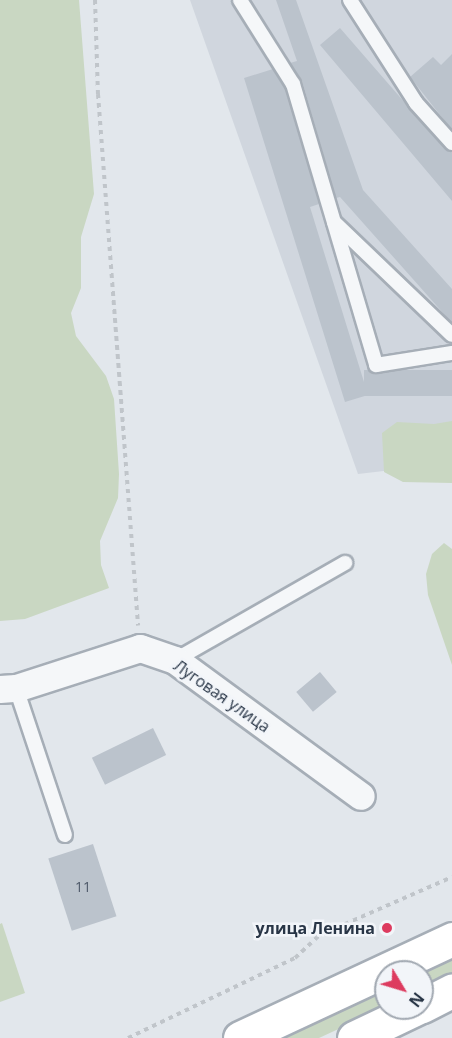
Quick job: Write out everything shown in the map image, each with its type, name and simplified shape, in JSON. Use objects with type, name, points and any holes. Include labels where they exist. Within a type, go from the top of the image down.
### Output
[{"type":"main road","points":[[240,1038],[452,939]]},
{"type":"main road","points":[[434,1000],[452,991]]},
{"type":"main road","points":[[354,1038],[392,1020]]},
{"type":"street","name":"Луговая улица","points":[[140,648],[175,660],[361,796]]},
{"type":"street","points":[[8,689],[140,648]]},
{"type":"lane","points":[[240,0],[293,84],[376,365],[452,353]]},
{"type":"lane","points":[[350,0],[416,102],[452,143]]},
{"type":"lane","points":[[333,221],[452,334]]},
{"type":"lane","points":[[175,660],[345,563]]},
{"type":"lane","points":[[8,689],[65,836]]},
{"type":"path","points":[[95,0],[98,94],[140,648]]},
{"type":"path","points":[[128,1038],[295,958],[320,935],[452,877]]},
{"type":"shaded area","points":[[190,0],[452,0],[452,463],[358,474]]},
{"type":"green space","points":[[0,0],[79,0],[94,194],[81,237],[81,288],[71,313],[76,336],[106,376],[114,399],[119,474],[118,498],[100,541],[101,565],[109,588],[25,619],[0,621]]},
{"type":"green space","points":[[452,421],[452,483],[403,482],[384,472],[382,433],[397,422],[434,424]]},
{"type":"green space","points":[[444,543],[452,549],[452,665],[428,595],[426,574],[432,554]]},
{"type":"green space","points":[[2,923],[25,993],[0,1002],[0,924]]},
{"type":"green space","points":[[452,956],[452,976],[434,984],[434,964]]},
{"type":"green space","points":[[374,993],[374,1013],[319,1038],[280,1038]]},
{"type":"building","points":[[276,0],[296,0],[363,190],[452,289],[452,323],[340,197],[336,198],[302,81],[290,63],[297,61]]},
{"type":"building","points":[[340,28],[445,149],[452,152],[452,201],[320,45]]},
{"type":"building","points":[[452,54],[452,130],[410,77],[433,57],[441,65]]},
{"type":"building","points":[[273,69],[285,88],[319,204],[310,207],[368,395],[345,402],[244,78]]},
{"type":"building","points":[[364,370],[452,370],[452,396],[364,396]]},
{"type":"building","points":[[320,672],[337,692],[313,712],[296,692]]},
{"type":"building","points":[[153,728],[166,755],[105,785],[92,758]]},
{"type":"building","points":[[93,844],[116,916],[72,931],[48,859]]},
{"type":"place","name":"улица Ленина","points":[[387,928]]}]
